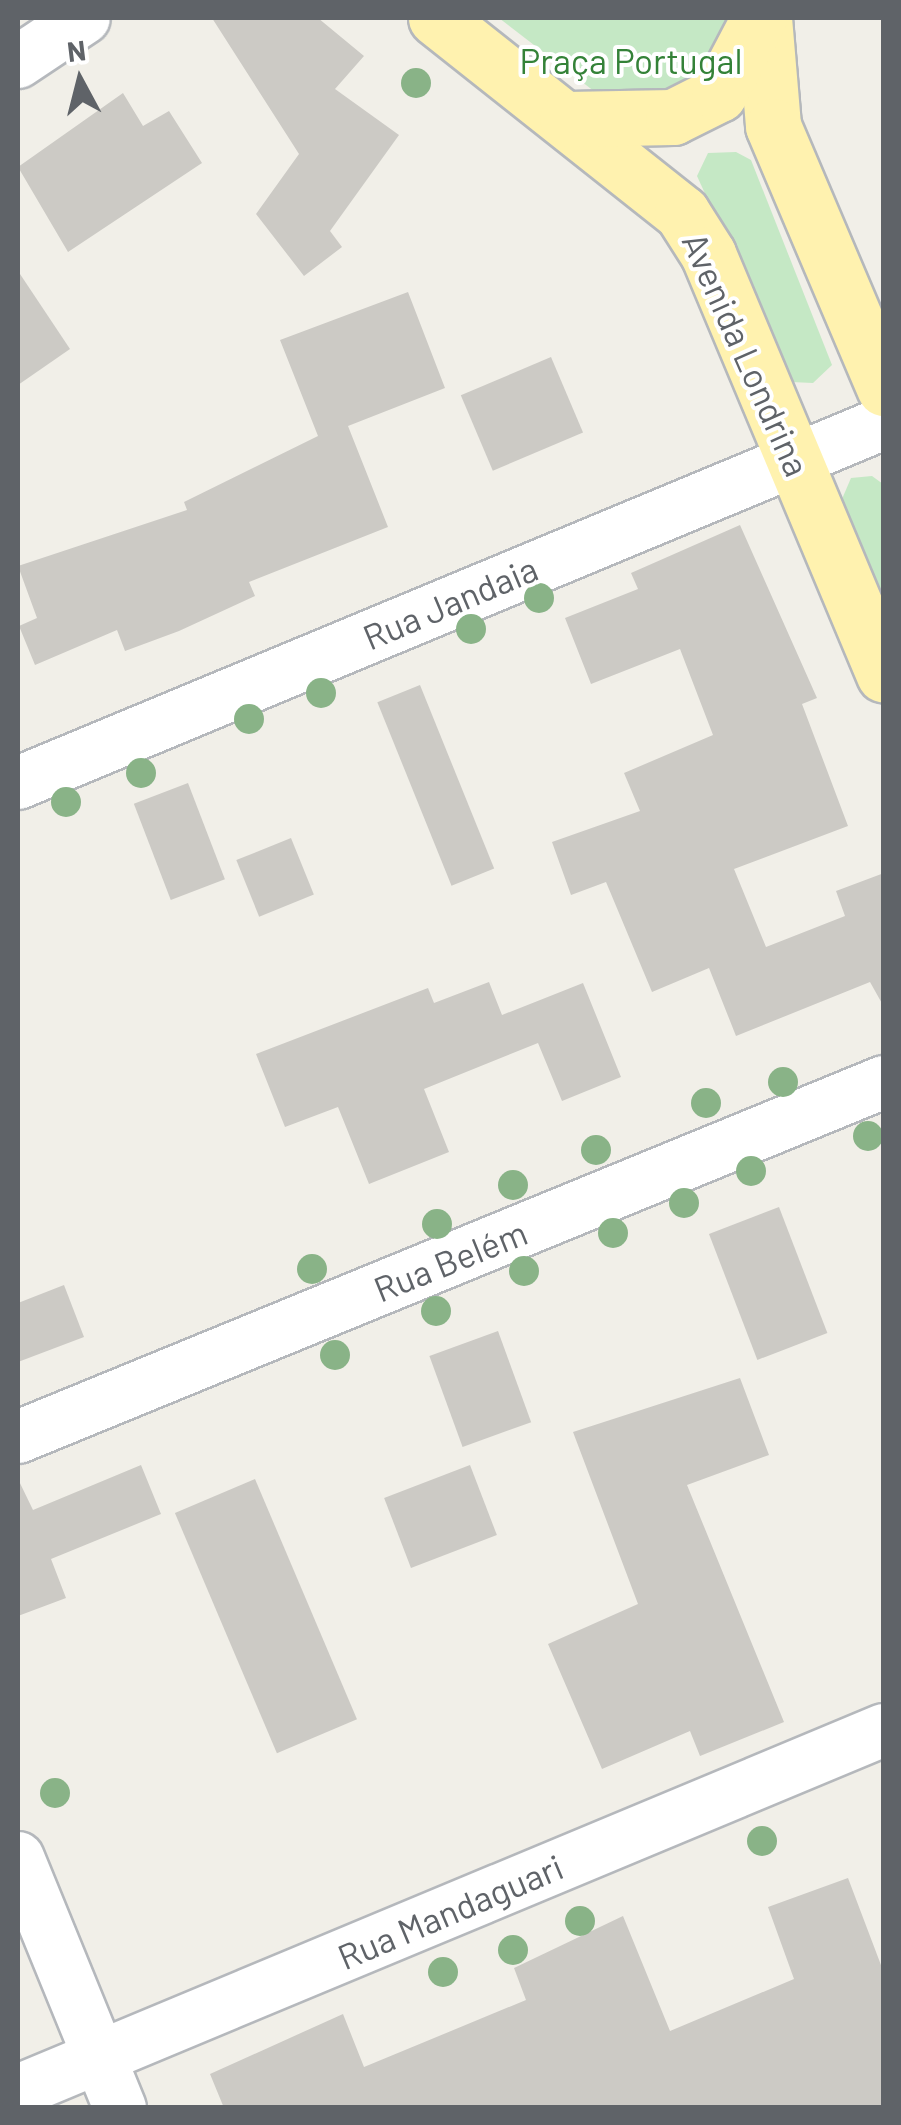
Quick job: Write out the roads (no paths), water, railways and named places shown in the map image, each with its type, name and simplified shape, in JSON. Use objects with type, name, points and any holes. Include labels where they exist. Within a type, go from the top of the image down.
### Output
[{"type":"main road","name":"Avenida Londrina","points":[[436,18],[682,213],[708,254],[884,675]]},
{"type":"main road","points":[[567,120],[673,117],[719,94],[761,18]]},
{"type":"main road","points":[[761,18],[773,126],[884,388]]},
{"type":"street","points":[[18,62],[84,18]]},
{"type":"street","name":"Rua Jandaia","points":[[18,782],[884,423]]},
{"type":"street","name":"Rua Belém","points":[[18,1437],[884,1082]]},
{"type":"street","name":"Rua Mandaguari","points":[[18,2091],[884,1730]]},
{"type":"street","points":[[18,1858],[120,2108]]},
{"type":"park label","name":"Praça Portugal","points":[[631,60]]}]
